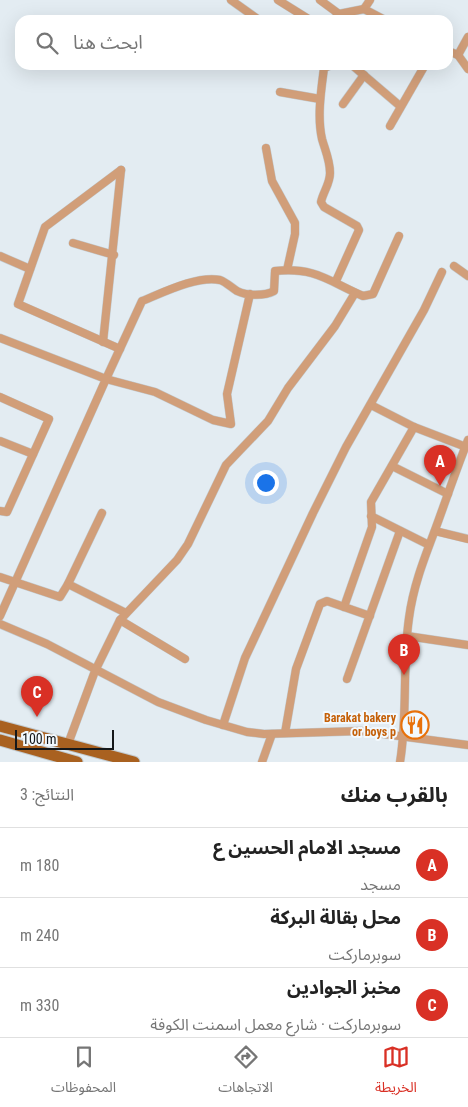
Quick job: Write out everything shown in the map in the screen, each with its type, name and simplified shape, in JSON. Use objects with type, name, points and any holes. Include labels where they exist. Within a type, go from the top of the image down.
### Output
[{"type":"main road","points":[[0,726],[134,762]]},
{"type":"main road","points":[[0,740],[43,757],[77,762]]},
{"type":"street","points":[[231,0],[252,15]]},
{"type":"street","points":[[278,0],[302,15]]},
{"type":"street","points":[[320,0],[339,14],[364,9],[375,15]]},
{"type":"street","points":[[364,9],[370,0]]},
{"type":"street","points":[[458,55],[468,37]]},
{"type":"street","points":[[453,53],[458,55],[468,69]]},
{"type":"street","points":[[324,70],[320,99],[322,138],[330,172],[329,181],[320,202],[324,207],[357,226],[359,230],[336,282]]},
{"type":"street","points":[[358,70],[400,106]]},
{"type":"street","points":[[390,126],[422,70]]},
{"type":"street","points":[[343,104],[364,75]]},
{"type":"street","points":[[280,92],[320,99]]},
{"type":"street","points":[[266,148],[272,181],[295,223],[296,234],[287,270]]},
{"type":"street","points":[[103,342],[114,255],[121,170],[45,226],[18,304],[103,342],[120,349]]},
{"type":"street","points":[[0,616],[142,301],[187,282],[221,280],[239,292],[267,295],[274,291],[275,271],[287,270],[308,270],[366,297],[373,294],[399,236]]},
{"type":"street","points":[[73,243],[114,255]]},
{"type":"street","points":[[0,256],[30,269]]},
{"type":"street","points":[[454,266],[468,276]]},
{"type":"street","points":[[223,725],[249,648],[346,447],[371,405],[404,342],[424,310],[442,272]]},
{"type":"street","points":[[68,744],[95,671],[120,620],[177,560],[226,465],[268,421],[288,388],[335,326],[355,293]]},
{"type":"street","points":[[0,338],[106,379],[155,392],[213,420],[231,424],[227,394],[250,294]]},
{"type":"street","points":[[0,397],[49,419],[7,512],[0,511]]},
{"type":"street","points":[[371,405],[414,427],[466,449],[429,545],[413,595],[407,636],[403,693],[404,736],[400,762]]},
{"type":"street","points":[[344,607],[371,531],[371,502],[414,427]]},
{"type":"street","points":[[0,441],[33,454]]},
{"type":"street","points":[[392,466],[448,494]]},
{"type":"street","points":[[0,577],[60,597],[102,513]]},
{"type":"street","points":[[371,516],[429,545]]},
{"type":"street","points":[[347,679],[400,531]]},
{"type":"street","points":[[435,531],[468,538]]},
{"type":"street","points":[[68,584],[126,613]]},
{"type":"street","points":[[285,733],[296,669],[319,606],[327,602],[370,616]]},
{"type":"street","points":[[120,620],[185,659]]},
{"type":"street","points":[[0,624],[47,644],[95,671],[174,708],[255,734],[347,731],[404,736],[468,745]]},
{"type":"street","points":[[407,636],[468,645]]},
{"type":"street","points":[[262,762],[272,734]]},
{"type":"place","name":"مسجد الامام الحسين ع","points":[[440,486]]},
{"type":"place","name":"محل بقالة البركة","points":[[404,675]]},
{"type":"place","name":"مخبز الجوادين","points":[[37,717]]},
{"type":"place","name":"Barakat bakery or boys p","points":[[415,725]]}]
